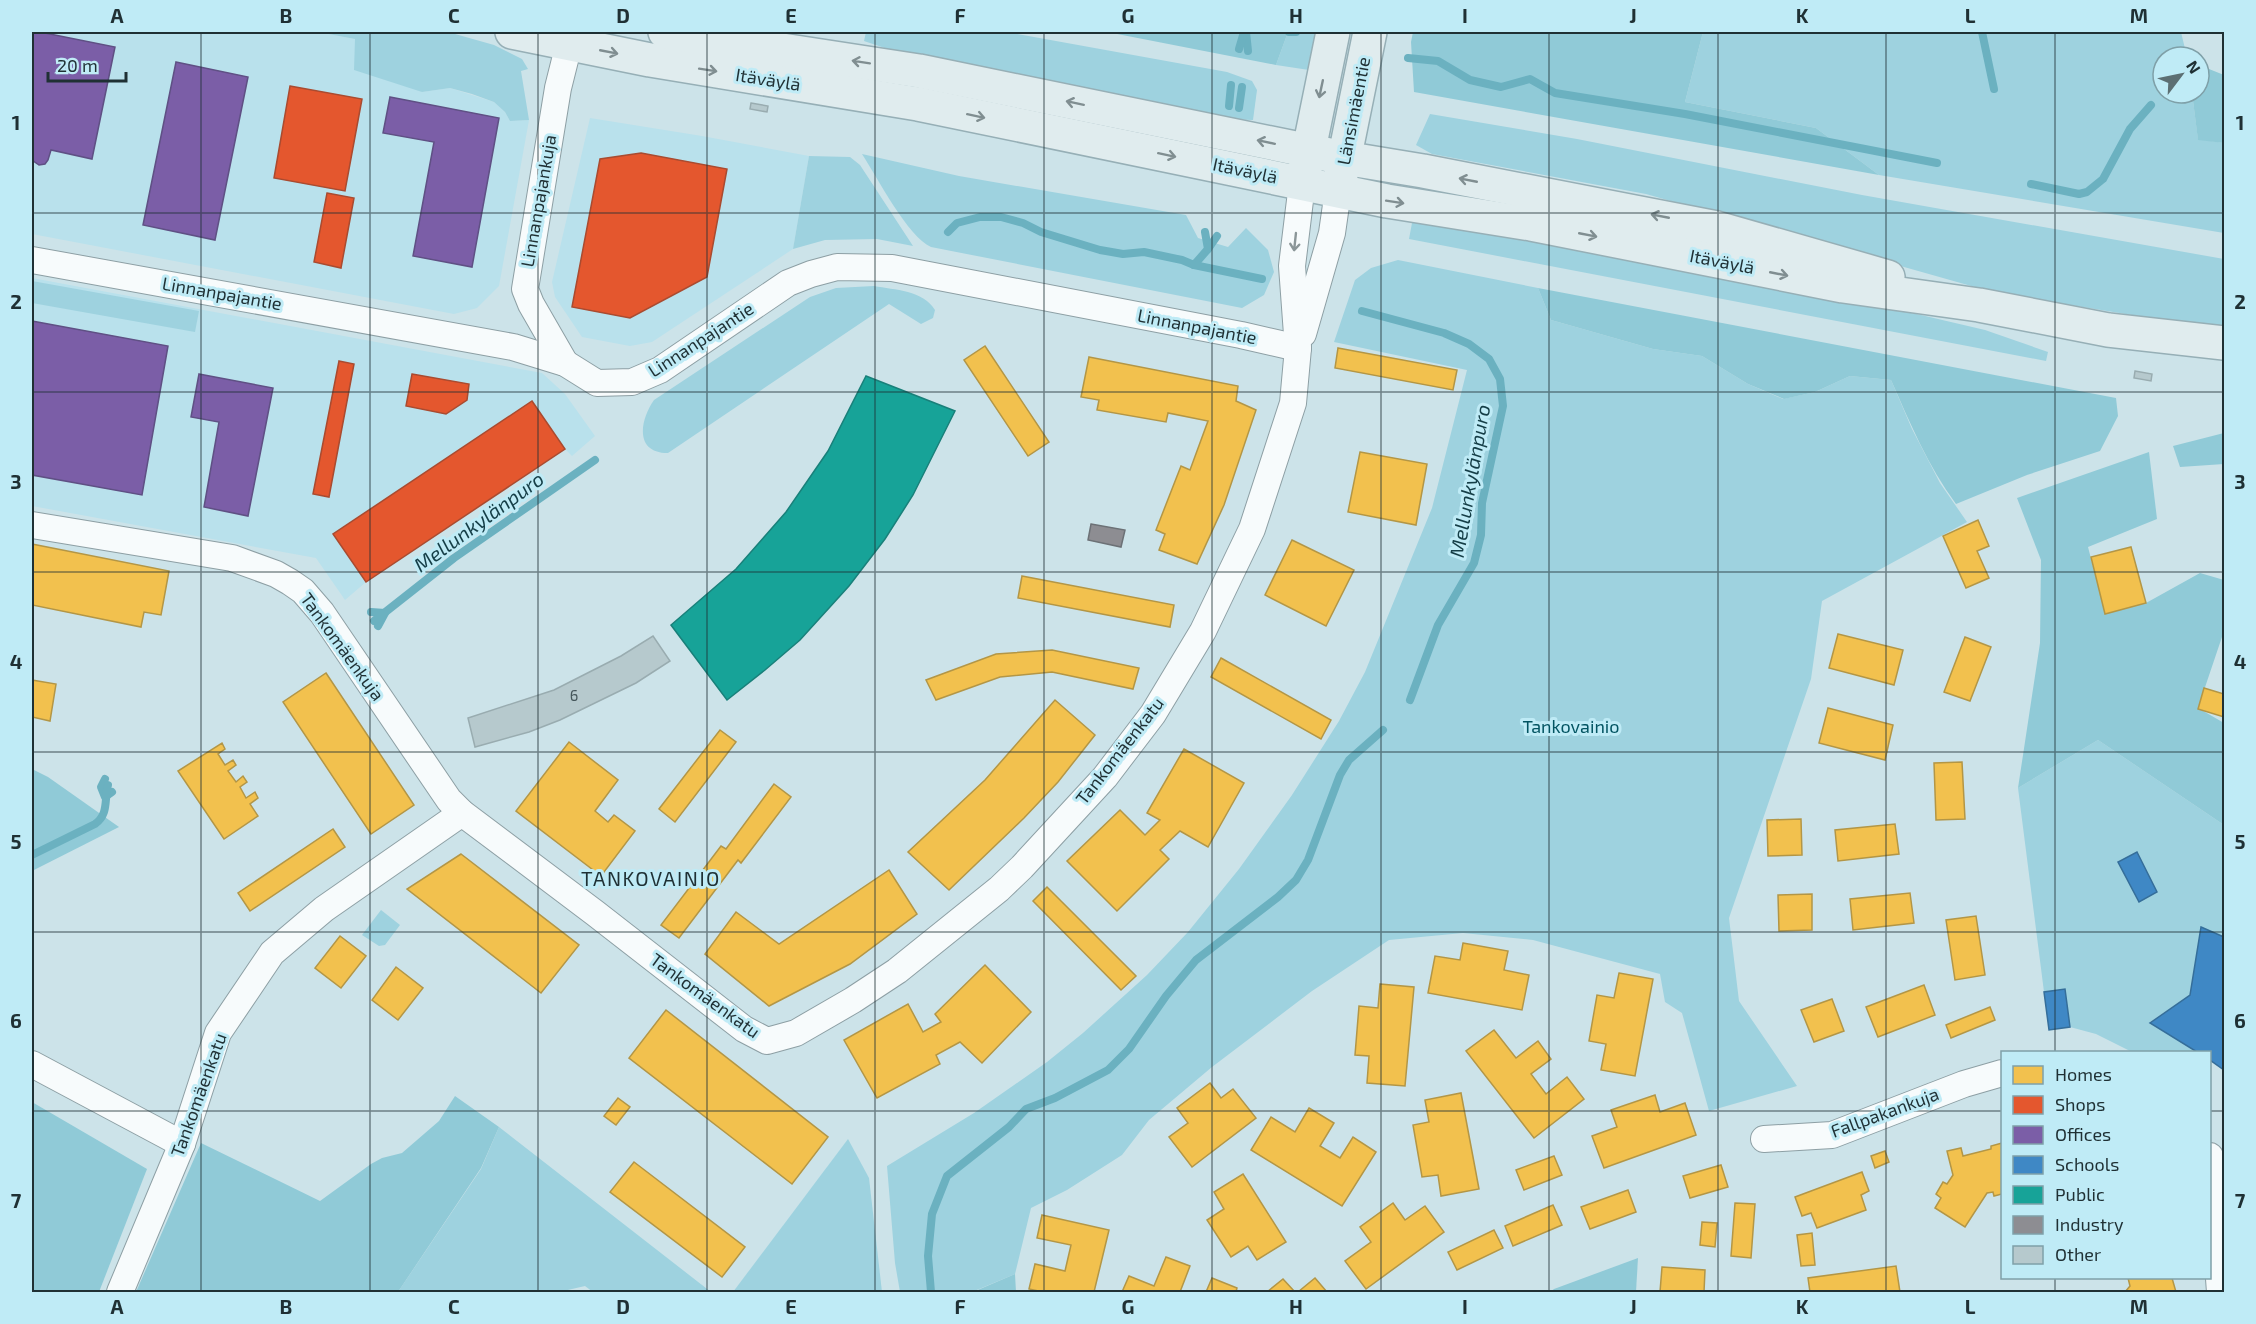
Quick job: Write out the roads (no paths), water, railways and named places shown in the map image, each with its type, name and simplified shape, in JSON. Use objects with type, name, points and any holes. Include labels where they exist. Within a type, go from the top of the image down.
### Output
[{"type":"main road","name":"Itäväylä","points":[[512,32],[570,38],[650,60],[918,104],[1387,201],[1531,224],[1843,286],[1979,305],[2108,330],[2224,343]]},
{"type":"main road","name":"Itäväylä","points":[[665,32],[919,71],[1308,151],[1717,228],[1848,264],[1979,305]]},
{"type":"main road","name":"Länsimäentie","points":[[1302,184],[1333,32]]},
{"type":"main road","name":"Länsimäentie","points":[[1338,191],[1370,32]]},
{"type":"main road","name":"Itäväylä","points":[[2108,330],[2185,352],[2224,360]]},
{"type":"street","name":"Linnanpajankuja","points":[[565,363],[531,304],[525,289],[558,88],[570,38]]},
{"type":"street","name":"Tankomäenkatu","points":[[120,1293],[182,1144],[218,1033],[272,953],[324,909],[462,813],[744,1029],[767,1041],[796,1034],[897,971],[999,889],[1105,777],[1153,714],[1203,631],[1252,529],[1293,403],[1298,348],[1292,266],[1302,184]]},
{"type":"street","name":"Tankomäenkatu","points":[[1298,348],[1332,233],[1338,191]]},
{"type":"street","name":"Linnanpajantie","points":[[32,260],[502,345],[565,363],[597,382],[632,382],[660,370],[788,283],[837,267],[892,268],[1298,348]]},
{"type":"street","name":"Tankomäenkuja","points":[[32,525],[232,558],[276,574],[290,582],[303,591],[322,613],[449,800],[462,813]]},
{"type":"street","points":[[32,1064],[182,1144]]},
{"type":"street","name":"Fallpakankuja","points":[[1764,1139],[1832,1136],[1964,1084],[2001,1072]]},
{"type":"street","points":[[2211,1170],[2220,1293]]},
{"type":"waterway","name":"Mellunkylänpuro","points":[[1239,49],[1244,32]]},
{"type":"waterway","name":"Mellunkylänpuro","points":[[1246,32],[1248,51]]},
{"type":"waterway","points":[[1289,32],[1296,32]]},
{"type":"waterway","points":[[1982,32],[1994,89]]},
{"type":"waterway","points":[[1408,58],[1438,61],[1470,80],[1501,87],[1530,79],[1555,93],[1685,114],[1937,163]]},
{"type":"waterway","name":"Mellunkylänpuro","points":[[1229,106],[1231,85]]},
{"type":"waterway","name":"Mellunkylänpuro","points":[[1239,108],[1242,87]]},
{"type":"waterway","points":[[2031,184],[2079,194],[2087,192],[2103,179],[2130,129],[2151,105]]},
{"type":"waterway","name":"Mellunkylänpuro","points":[[948,232],[957,223],[980,217],[1001,217],[1100,250],[1123,254],[1144,252],[1182,260],[1194,265],[1208,249],[1205,232]]},
{"type":"waterway","name":"Mellunkylänpuro","points":[[1208,249],[1217,236]]},
{"type":"waterway","name":"Mellunkylänpuro","points":[[1194,265],[1262,279]]},
{"type":"waterway","name":"Mellunkylänpuro","points":[[1362,311],[1444,333],[1469,344],[1489,359],[1500,379],[1503,406],[1482,503],[1481,535],[1474,563],[1438,625],[1410,700]]},
{"type":"waterway","name":"Mellunkylänpuro","points":[[374,621],[454,558],[595,460]]},
{"type":"waterway","name":"Mellunkylänpuro","points":[[371,612],[385,613],[378,626]]},
{"type":"waterway","name":"Mellunkylänpuro","points":[[931,1292],[928,1256],[932,1214],[947,1176],[1009,1127],[1026,1109],[1055,1098],[1108,1070],[1129,1049],[1166,996],[1196,960],[1278,897],[1296,880],[1308,860],[1340,775],[1349,760],[1383,730]]},
{"type":"waterway","name":"Mellunkylänpuro","points":[[105,779],[101,787],[105,797],[112,792]]},
{"type":"waterway","name":"Mellunkylänpuro","points":[[32,855],[95,824],[104,811],[108,785]]},
{"type":"district","name":"TANKOVAINIO","points":[[651,879]]},
{"type":"park label","name":"Tankovainio","points":[[1571,727]]}]
